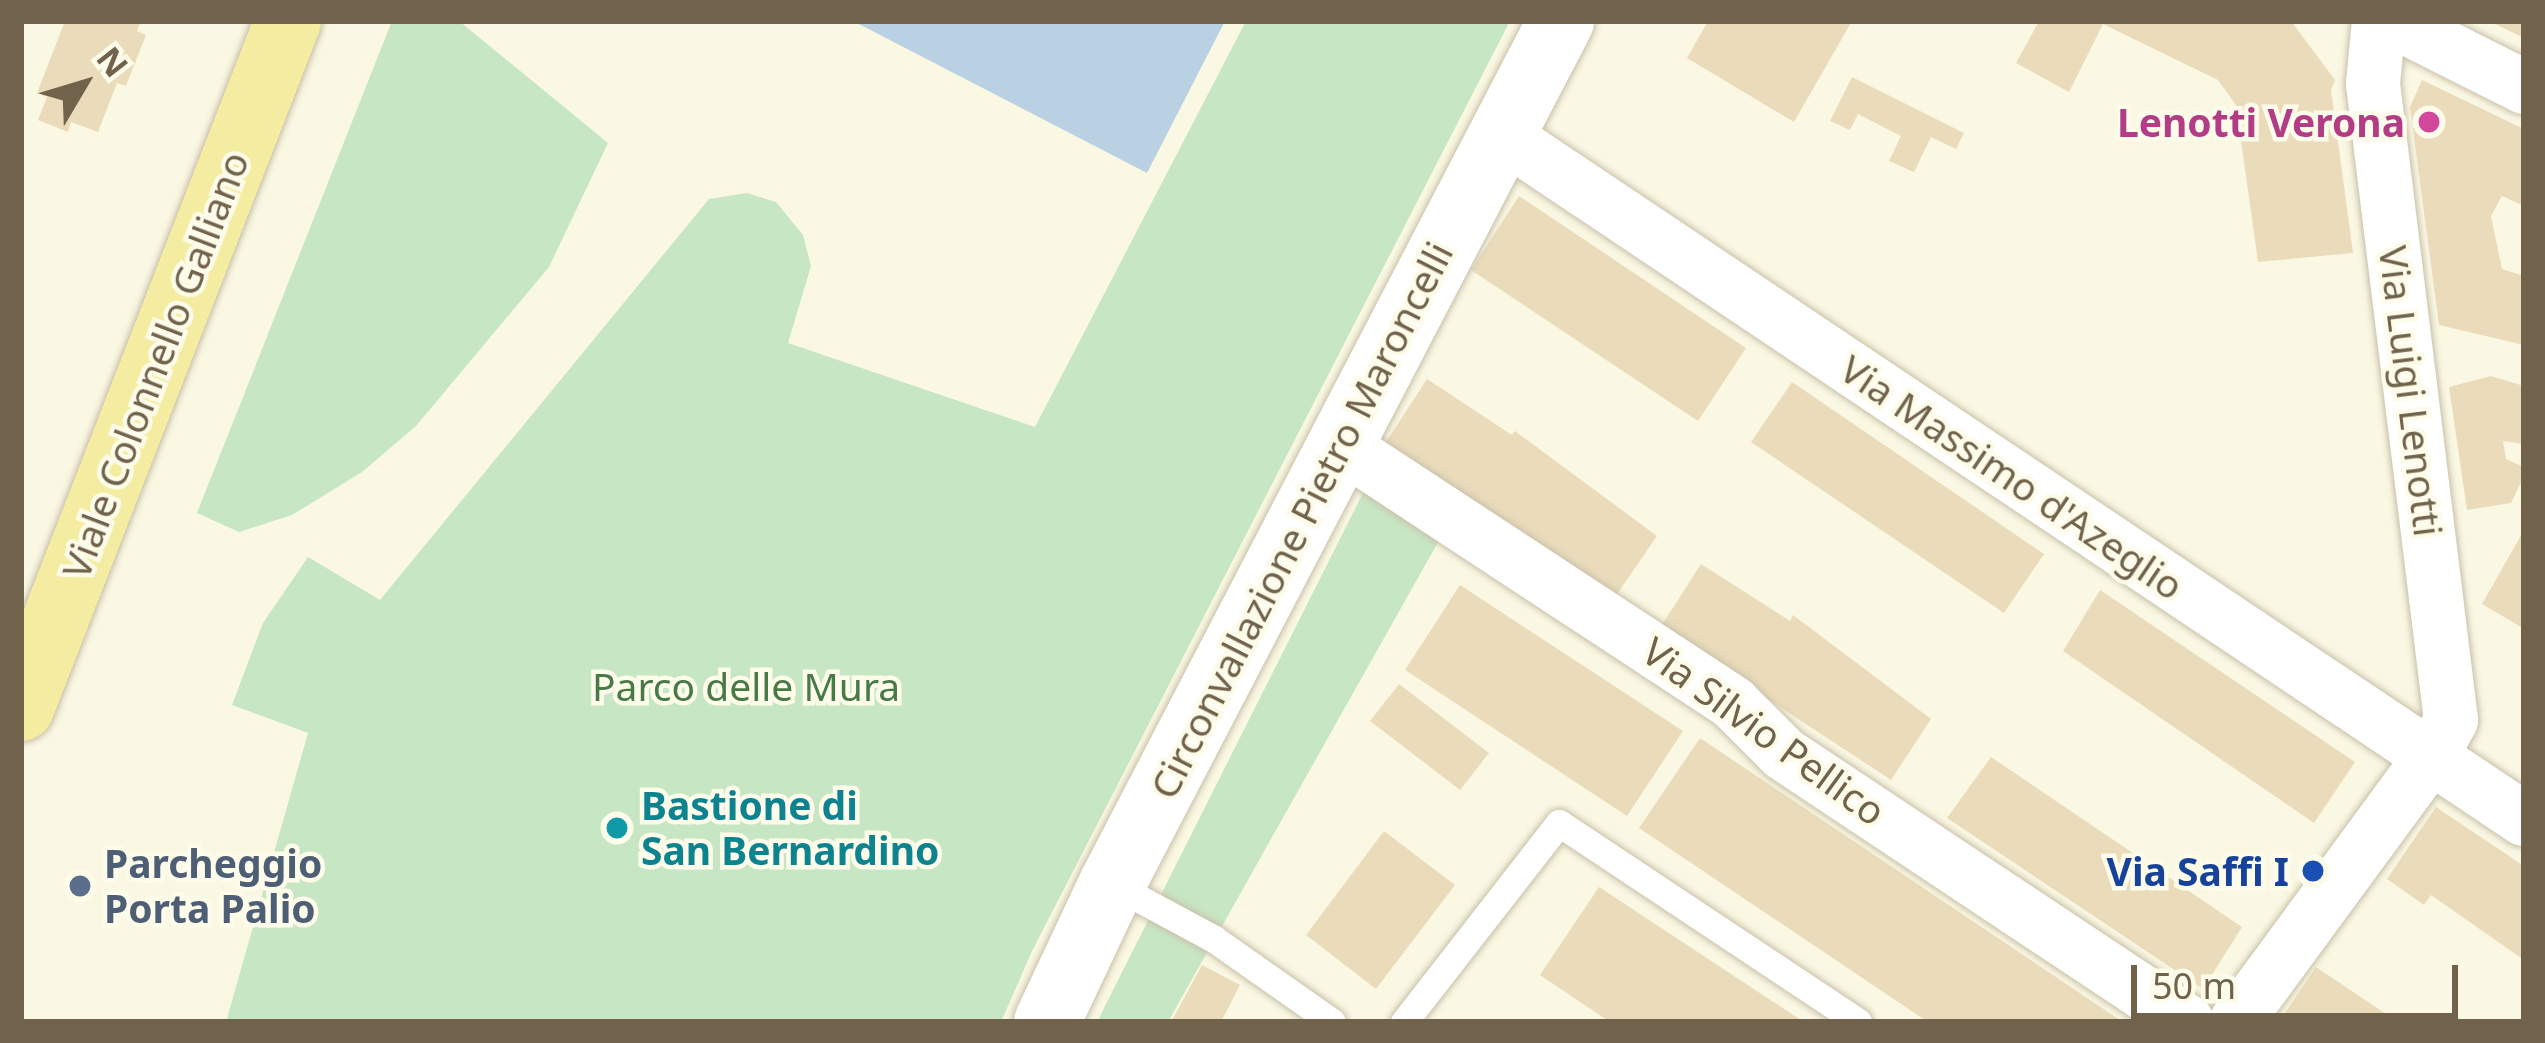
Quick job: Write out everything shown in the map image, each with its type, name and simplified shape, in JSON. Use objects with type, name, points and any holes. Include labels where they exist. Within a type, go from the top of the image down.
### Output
[{"type":"main road","name":"Viale Colonnello Galliano","points":[[21,708],[288,21]]},
{"type":"street","name":"Circonvallazione Pietro Maroncelli","points":[[1047,1022],[1112,884],[1561,21]]},
{"type":"street","name":"Via Luigi Lenotti","points":[[2236,1022],[2431,757],[2451,720],[2373,84],[2379,21]]},
{"type":"street","points":[[2393,21],[2524,87]]},
{"type":"street","name":"Via Massimo d'Azeglio","points":[[1501,134],[2524,819]]},
{"type":"street","name":"Via Silvio Pellico","points":[[1339,444],[1733,703],[1784,754],[2187,1022]]},
{"type":"lane","points":[[1404,1022],[1559,823],[1858,1022]]},
{"type":"lane","points":[[1112,884],[1214,939],[1332,1022]]},
{"type":"green space","points":[[392,21],[459,21],[608,143],[549,267],[416,426],[362,472],[292,515],[239,532],[197,513]]},
{"type":"green space","name":"Parco delle Mura","points":[[1246,21],[1510,21],[1032,951],[1001,1022],[226,1022],[308,733],[232,705],[263,623],[308,557],[380,600],[709,199],[747,193],[776,202],[803,235],[811,266],[788,343],[1035,427]]},
{"type":"green space","points":[[1364,491],[1446,528],[1168,1022],[1097,1022]]},
{"type":"water","points":[[853,21],[1225,21],[1147,173]]},
{"type":"building","points":[[65,21],[141,21],[137,31],[146,35],[126,86],[117,83],[98,132],[71,122],[68,132],[38,120],[47,97],[37,93]]},
{"type":"building","points":[[1708,21],[1852,21],[1794,122],[1687,58]]},
{"type":"building","points":[[2039,21],[2291,21],[2335,80],[2331,90],[2353,253],[2258,262],[2236,105],[2218,80],[2103,24],[2069,92],[2016,63]]},
{"type":"building","points":[[2489,21],[2524,21],[2524,38]]},
{"type":"building","points":[[1852,77],[1964,133],[1956,149],[1931,137],[1914,172],[1889,161],[1901,136],[1858,114],[1850,130],[1830,121]]},
{"type":"building","points":[[2422,80],[2524,129],[2524,206],[2502,196],[2491,216],[2502,269],[2524,276],[2524,345],[2439,325],[2410,107]]},
{"type":"building","points":[[1519,196],[1746,348],[1698,421],[1471,270]]},
{"type":"building","points":[[2491,376],[2524,386],[2524,444],[2503,441],[2506,459],[2524,467],[2524,476],[2511,503],[2467,510],[2449,387]]},
{"type":"building","points":[[1427,379],[1512,435],[1515,431],[1657,536],[1615,597],[1386,442]]},
{"type":"building","points":[[1792,382],[2044,554],[2004,613],[1751,442]]},
{"type":"building","points":[[2524,530],[2524,621],[2521,627],[2482,604]]},
{"type":"building","points":[[1701,564],[1790,621],[1793,615],[1931,719],[1891,780],[1660,628]]},
{"type":"building","points":[[1460,585],[1683,731],[1627,816],[1405,670]]},
{"type":"building","points":[[2100,590],[2355,762],[2314,823],[2063,651]]},
{"type":"building","points":[[1399,684],[1489,753],[1460,790],[1370,721]]},
{"type":"building","points":[[1700,738],[2123,1022],[1928,1022],[1639,828]]},
{"type":"building","points":[[1991,757],[2242,927],[2203,989],[1947,818]]},
{"type":"building","points":[[2436,807],[2524,866],[2524,960],[2431,895],[2424,905],[2387,879]]},
{"type":"building","points":[[1384,831],[1455,885],[1376,989],[1306,935]]},
{"type":"building","points":[[1599,887],[1804,1022],[1610,1022],[1540,975]]},
{"type":"building","points":[[1202,965],[1240,985],[1221,1022],[1171,1022]]},
{"type":"building","points":[[2316,967],[2398,1022],[2279,1022]]},
{"type":"place","name":"Lenotti Verona","points":[[2429,122]]},
{"type":"place","name":"Bastione di San Bernardino","points":[[617,828]]},
{"type":"place","name":"Via Saffi I","points":[[2313,871]]},
{"type":"place","name":"Parcheggio Porta Palio","points":[[80,886]]}]
